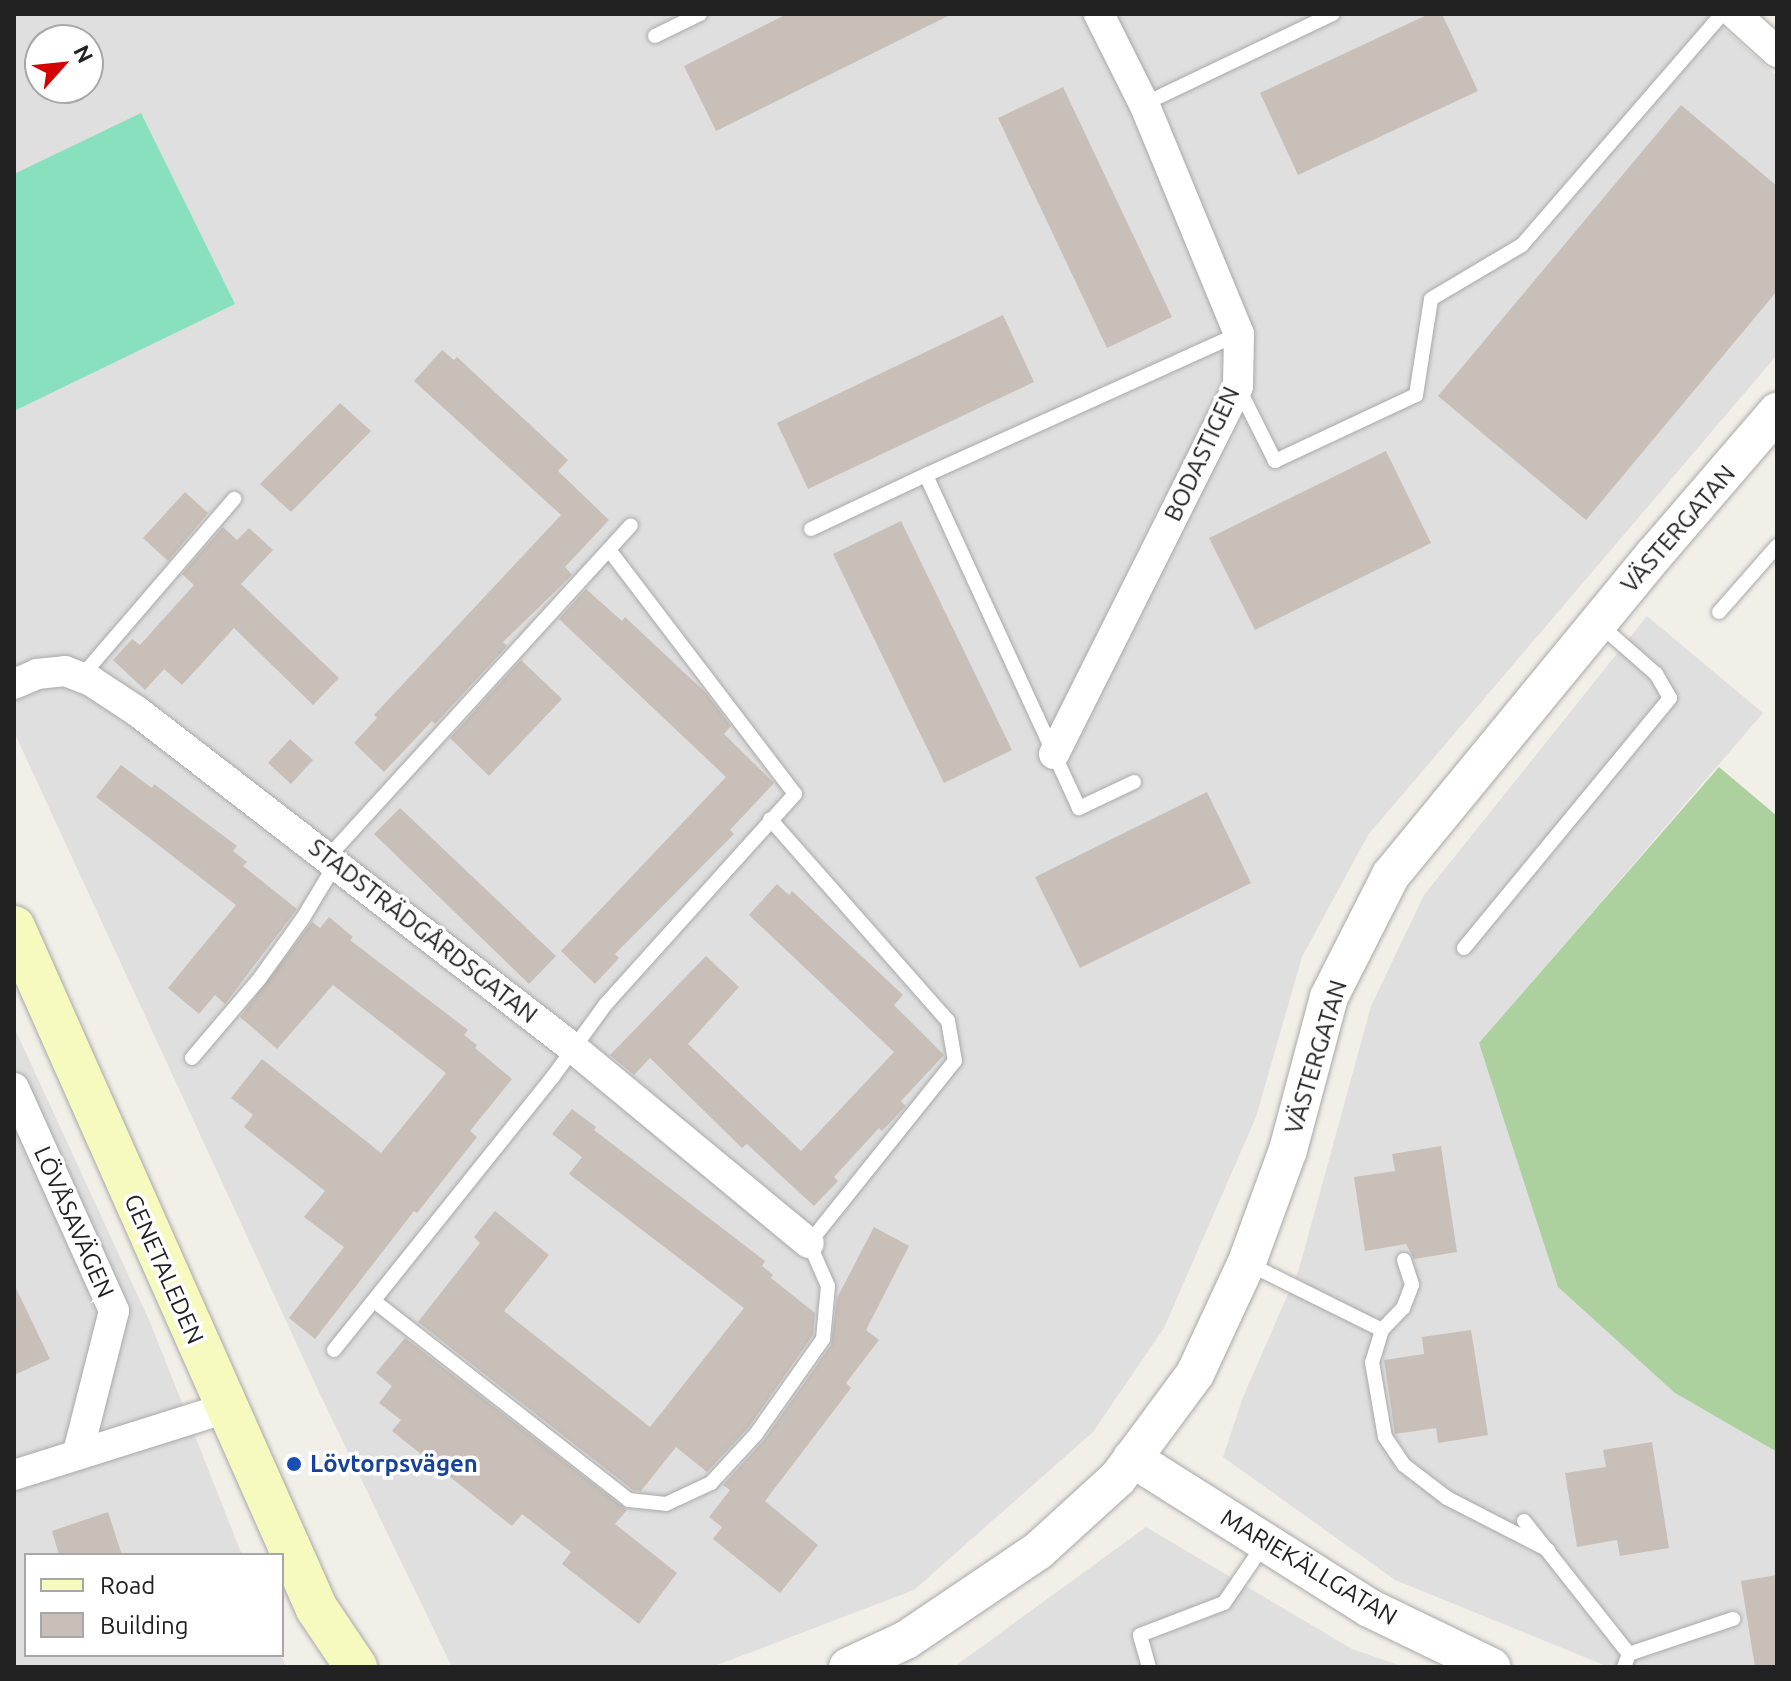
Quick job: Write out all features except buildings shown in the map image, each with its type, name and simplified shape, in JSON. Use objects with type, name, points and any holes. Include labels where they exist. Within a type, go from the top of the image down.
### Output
[{"type":"main road","name":"GENETALEDEN","points":[[14,927],[317,1609],[356,1667]]},
{"type":"main road","name":"GENETALEDEN","points":[[317,1609],[323,1667]]},
{"type":"street","name":"BODASTIGEN","points":[[1054,754],[1238,386],[1239,334],[1144,104],[1099,14]]},
{"type":"street","points":[[1735,14],[1777,52]]},
{"type":"street","name":"VÄSTERGATAN","points":[[848,1667],[906,1640],[1038,1551],[1118,1478],[1195,1374],[1247,1262],[1288,1150],[1329,997],[1391,875],[1598,622],[1776,414]]},
{"type":"street","name":"STADSTRÄDGÅRDSGATAN","points":[[14,684],[37,674],[65,671],[138,712],[573,1048],[809,1243]]},
{"type":"street","name":"LÖVÅSAVÄGEN","points":[[14,1088],[114,1311],[78,1452]]},
{"type":"street","points":[[14,1475],[78,1452],[226,1408]]},
{"type":"street","name":"MARIEKÄLLGATAN","points":[[1132,1458],[1369,1608],[1491,1667]]},
{"type":"lane","points":[[655,36],[700,14]]},
{"type":"lane","points":[[1144,104],[1333,14]]},
{"type":"lane","points":[[1238,386],[1275,461],[1416,395],[1431,299],[1522,245],[1722,14]]},
{"type":"lane","points":[[811,529],[1239,334]]},
{"type":"lane","points":[[926,475],[1079,808],[1134,782]]},
{"type":"lane","points":[[81,678],[234,499]]},
{"type":"lane","points":[[192,1058],[260,978],[332,861],[631,525]]},
{"type":"lane","points":[[1719,612],[1777,546]]},
{"type":"lane","points":[[334,1350],[605,1005],[795,794],[609,550]]},
{"type":"lane","points":[[1464,948],[1670,698],[1656,674],[1598,622]]},
{"type":"lane","points":[[374,1301],[629,1500],[666,1504],[711,1483],[756,1434],[823,1339],[828,1286],[809,1243],[955,1061],[948,1021],[770,819]]},
{"type":"lane","points":[[1404,1260],[1412,1285],[1403,1308],[1382,1330],[1372,1362],[1385,1437],[1404,1465],[1447,1498],[1548,1550]]},
{"type":"lane","points":[[1247,1262],[1382,1330]]},
{"type":"lane","points":[[1524,1521],[1627,1660],[1733,1619]]},
{"type":"lane","points":[[1149,1667],[1140,1635],[1224,1603],[1245,1578],[1266,1542]]},
{"type":"shaded area","points":[[14,14],[1708,14],[1777,76],[1777,355],[1368,835],[1302,957],[1256,1117],[1164,1328],[1093,1432],[914,1590],[712,1667],[452,1667],[318,1390],[14,732]]},
{"type":"shaded area","points":[[1647,616],[1763,713],[1479,1044],[1675,1393],[1777,1452],[1777,1667],[1609,1667],[1395,1580],[1223,1457],[1243,1397],[1299,1269],[1371,1006],[1424,895]]},
{"type":"shaded area","points":[[14,1027],[150,1322],[241,1553],[24,1553],[24,1657],[282,1657],[286,1667],[14,1667]]},
{"type":"shaded area","points":[[1146,1527],[1352,1649],[1404,1667],[954,1667]]},
{"type":"green space","points":[[141,113],[235,304],[14,411],[14,174]]},
{"type":"green space","points":[[1719,767],[1777,816],[1777,1452],[1675,1393],[1558,1287],[1479,1043]]},
{"type":"place","name":"Lövtorpsvägen","points":[[294,1464]]}]
